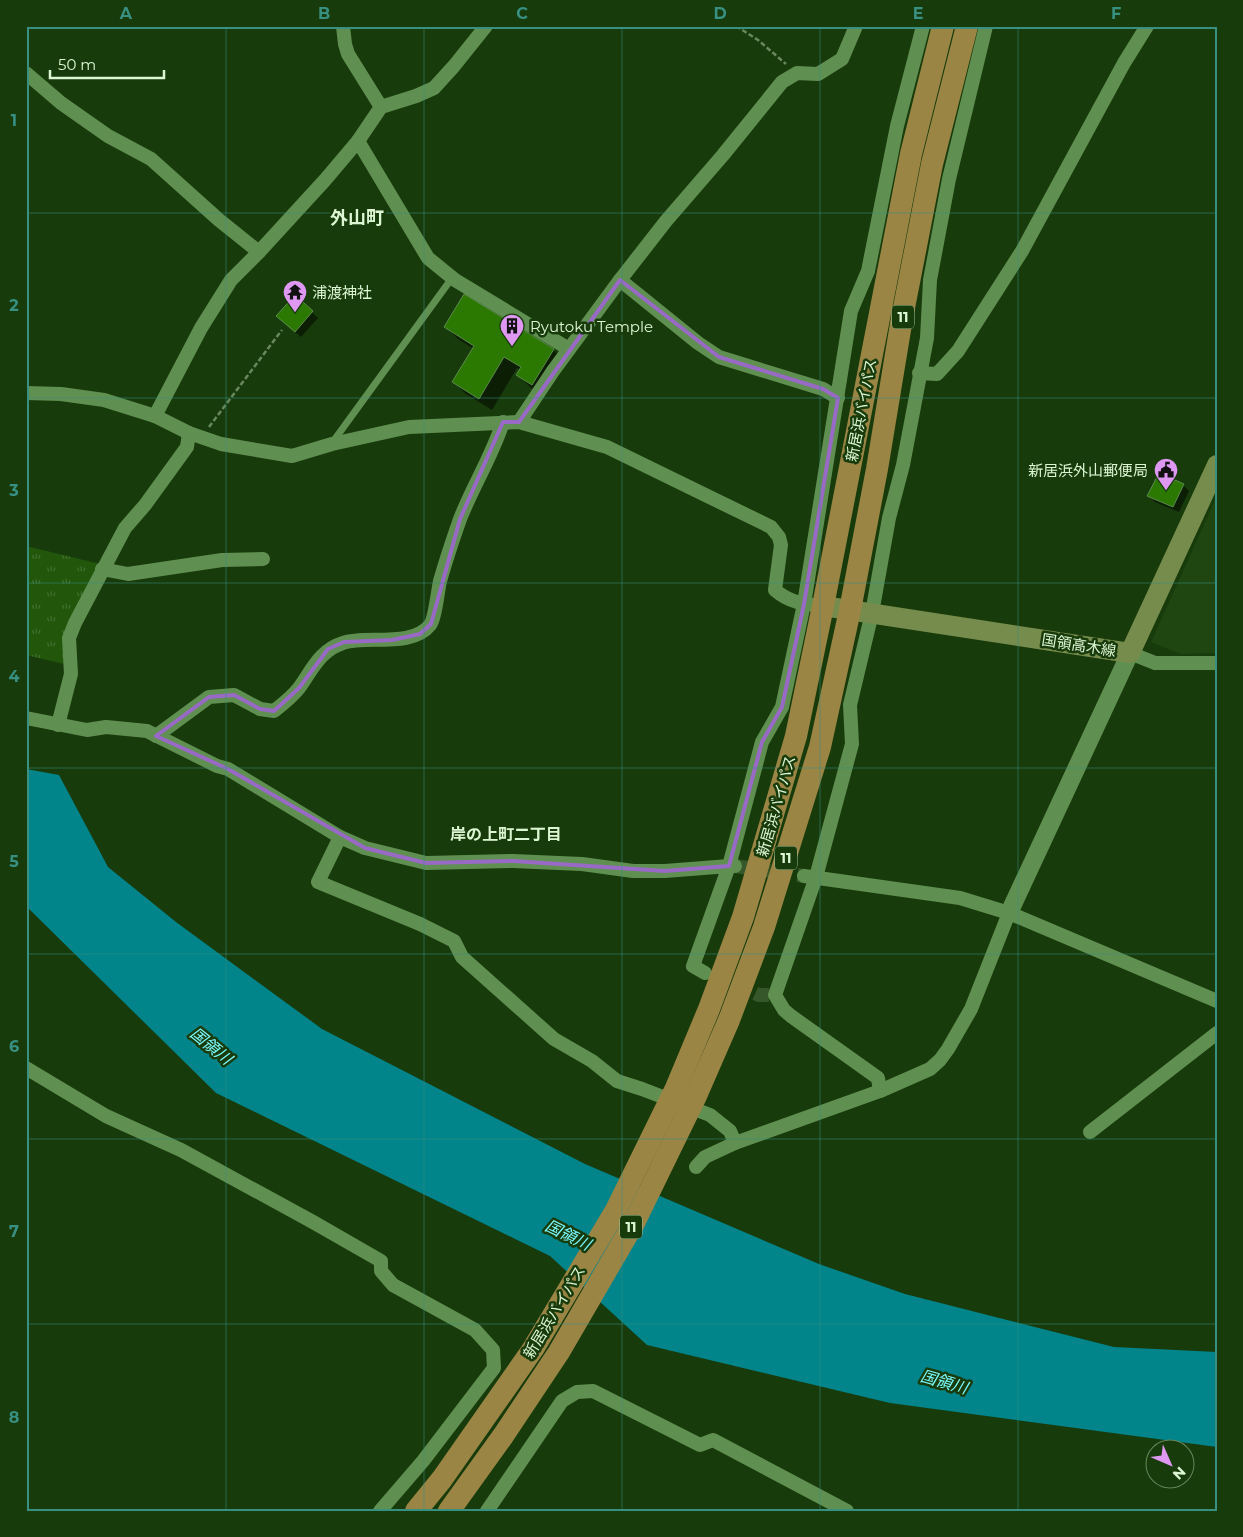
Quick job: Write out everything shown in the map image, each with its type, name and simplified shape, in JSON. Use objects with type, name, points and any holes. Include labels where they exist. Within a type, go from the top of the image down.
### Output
[{"type":"highway","name":"新居浜バイパス","points":[[449,1511],[503,1436],[559,1352],[634,1224],[685,1093],[709,1009],[743,917],[796,736],[814,605],[911,154],[943,26]]},
{"type":"highway","name":"新居浜バイパス","points":[[416,1511],[442,1479],[538,1341],[615,1212],[729,1020],[764,927],[820,747],[850,610],[877,469],[902,318],[932,164],[967,26]]},
{"type":"main road","name":"国領高木線","points":[[814,605],[1130,653],[1217,464]]},
{"type":"street","points":[[343,26],[348,54],[380,107]]},
{"type":"street","points":[[155,416],[201,328],[231,280],[259,252],[358,141],[380,107],[416,96],[434,88],[486,26]]},
{"type":"street","points":[[519,422],[552,370],[620,280],[666,221],[782,82],[797,73],[818,74],[842,59],[856,26]]},
{"type":"street","points":[[705,973],[693,966],[732,866],[762,742],[782,707],[814,605],[838,398],[851,311],[868,271],[897,126],[923,26]]},
{"type":"street","points":[[880,1091],[878,1078],[791,1016],[774,996],[852,744],[850,705],[872,613],[889,518],[903,465],[927,338],[930,280],[949,179],[986,26]]},
{"type":"street","points":[[920,373],[937,374],[958,351],[1022,251],[1124,63],[1147,26]]},
{"type":"street","points":[[26,73],[61,103],[108,136],[151,158],[219,220],[259,252]]},
{"type":"street","points":[[358,141],[428,258],[452,278],[569,349]]},
{"type":"street","points":[[620,280],[698,343],[719,357],[823,389],[838,398]]},
{"type":"street","points":[[26,394],[61,394],[104,400],[155,416],[195,435],[221,444],[292,456],[332,444],[409,427],[519,422],[556,431],[607,447],[771,527],[779,537],[781,545],[775,590],[785,598],[814,605]]},
{"type":"street","points":[[156,736],[209,697],[234,695],[260,709],[274,711],[286,702],[299,688],[313,664],[328,649],[344,642],[392,640],[420,634],[426,629],[431,624],[440,581],[460,519],[496,444],[503,422]]},
{"type":"street","points":[[58,725],[71,674],[69,638],[75,623],[125,528],[145,505],[195,435]]},
{"type":"street","points":[[102,569],[128,574],[222,560],[263,559]]},
{"type":"street","points":[[696,1167],[705,1157],[734,1143],[880,1091],[930,1069],[940,1060],[972,1009],[1009,913],[1130,653],[1155,663],[1217,663]]},
{"type":"street","points":[[26,718],[87,730],[106,727],[148,731],[217,766],[228,769],[340,836],[364,848],[426,864],[513,861],[582,864],[633,871],[665,871],[732,866]]},
{"type":"street","points":[[340,836],[318,882],[420,924],[454,941],[462,957],[554,1038],[592,1061],[617,1081],[710,1116],[730,1131],[734,1143]]},
{"type":"street","points":[[810,877],[960,898],[1009,913],[1217,1001]]},
{"type":"street","points":[[1090,1132],[1217,1033]]},
{"type":"street","points":[[26,1068],[106,1116],[181,1150],[381,1261],[381,1271],[393,1285],[474,1330],[493,1350],[494,1368],[424,1461],[380,1511]]},
{"type":"street","points":[[487,1511],[562,1401],[577,1392],[593,1391],[700,1445],[713,1440],[815,1492],[847,1511]]},
{"type":"lane","points":[[332,444],[452,278]]},
{"type":"path","points":[[736,26],[758,40],[797,73]]},
{"type":"path","points":[[195,435],[282,330]]},
{"type":"highlighted area","points":[[620,280],[719,357],[823,389],[838,398],[804,604],[782,707],[762,742],[729,866],[665,871],[513,861],[426,863],[365,848],[228,769],[156,736],[209,697],[234,695],[260,709],[274,711],[299,688],[328,649],[344,642],[392,640],[420,634],[431,624],[460,519],[503,422],[519,422]]},
{"type":"shaded area","points":[[1217,496],[1217,653],[1181,654],[1151,642]]},
{"type":"green space","points":[[26,546],[100,564],[64,664],[26,655]]},
{"type":"water","name":"国領川","points":[[26,769],[59,775],[108,867],[176,922],[322,1029],[585,1164],[819,1264],[905,1294],[1114,1347],[1217,1352],[1217,1447],[1196,1444],[1196,1440],[1165,1440],[890,1403],[647,1345],[550,1256],[216,1093],[26,906]]},
{"type":"building","name":"Ryutoku Temple","points":[[464,294],[554,349],[532,385],[516,375],[521,367],[504,357],[479,399],[452,382],[474,346],[444,327]]},
{"type":"building","name":"浦渡神社","points":[[295,295],[313,311],[295,332],[276,316]]},
{"type":"building","points":[[1158,475],[1173,483],[1175,480],[1184,484],[1173,507],[1147,496]]},
{"type":"tunnel","points":[[735,866],[804,876]]},
{"type":"tunnel","points":[[736,985],[759,995],[775,995]]},
{"type":"place","name":"浦渡神社","points":[[295,313]]},
{"type":"place","name":"Ryutoku Temple","points":[[512,347]]},
{"type":"place","name":"新居浜外山郵便局","points":[[1166,491]]},
{"type":"district","name":"外山町","points":[[357,218]]},
{"type":"district","name":"岸の上町二丁目","points":[[506,834]]}]
